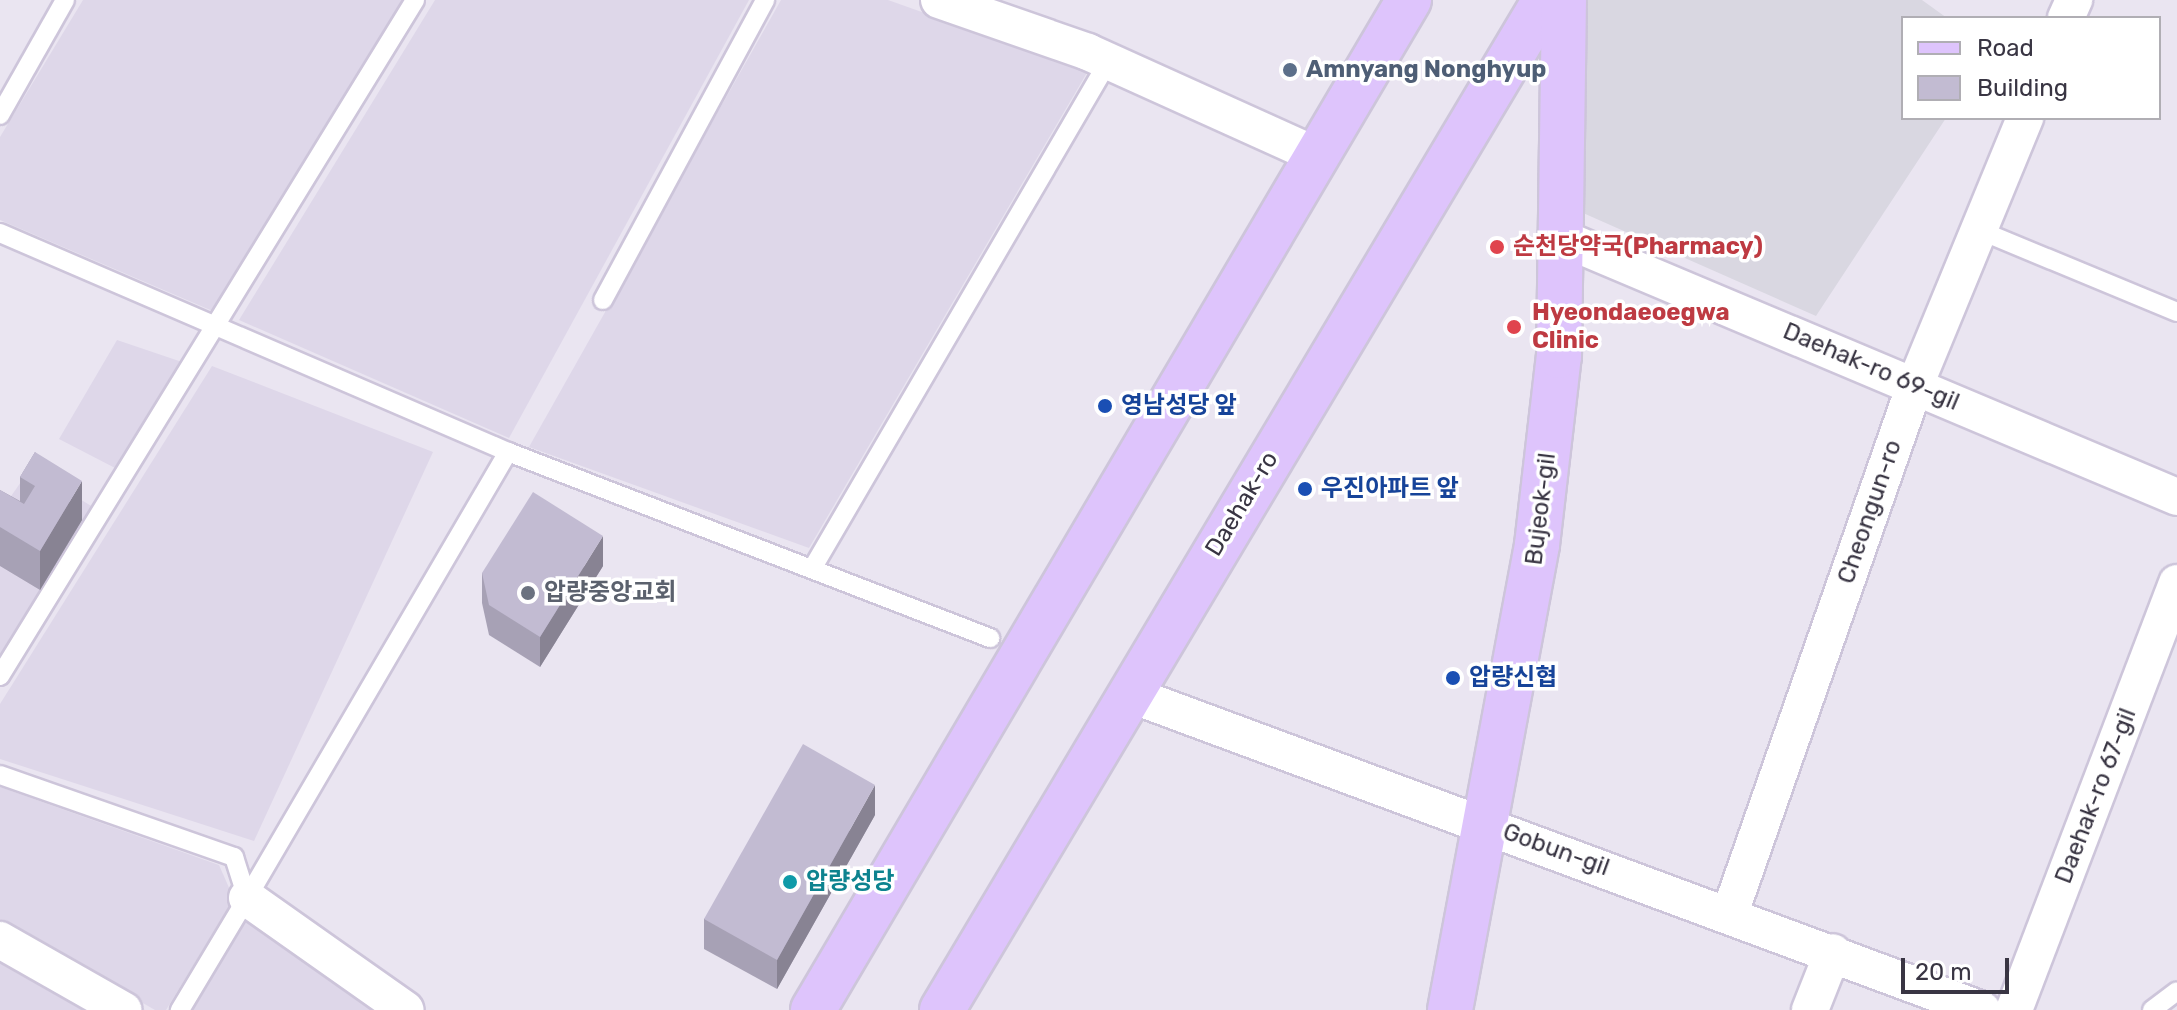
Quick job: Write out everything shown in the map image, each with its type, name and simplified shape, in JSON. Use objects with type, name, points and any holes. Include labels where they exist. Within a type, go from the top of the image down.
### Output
[{"type":"main road","name":"Daehak-ro","points":[[942,1010],[1545,0]]},
{"type":"main road","name":"Bujeok-gil","points":[[1450,1010],[1481,823],[1509,711],[1537,545],[1559,356],[1564,239],[1564,0]]},
{"type":"main road","points":[[813,1010],[1316,155],[1401,2]]},
{"type":"street","points":[[939,0],[1108,62],[1316,155]]},
{"type":"street","name":"Cheongun-ro","points":[[1730,913],[1915,385],[2024,120]]},
{"type":"street","name":"Daehak-ro 69-gil","points":[[1564,239],[2177,497]]},
{"type":"street","name":"Daehak-ro 67-gil","points":[[2014,1010],[2177,583]]},
{"type":"street","name":"Gobun-gil","points":[[1129,694],[1730,913],[1982,1010]]},
{"type":"street","points":[[247,898],[406,1010]]},
{"type":"street","points":[[0,940],[123,1010]]},
{"type":"street","points":[[1810,1010],[1833,952]]},
{"type":"lane","points":[[0,115],[65,0]]},
{"type":"lane","points":[[0,676],[415,0]]},
{"type":"lane","points":[[603,300],[765,0]]},
{"type":"lane","points":[[812,569],[1108,62]]},
{"type":"lane","points":[[1979,230],[2177,312]]},
{"type":"lane","points":[[0,233],[508,452],[990,638]]},
{"type":"lane","points":[[180,1010],[508,452]]},
{"type":"lane","points":[[0,775],[234,857],[247,898]]},
{"type":"lane","points":[[2152,1010],[2177,991]]},
{"type":"shaded area","points":[[83,0],[403,0],[215,312],[0,220],[0,137]]},
{"type":"shaded area","points":[[435,0],[749,0],[509,438],[239,320]]},
{"type":"shaded area","points":[[781,0],[888,0],[1088,71],[809,548],[529,447]]},
{"type":"shaded area","points":[[1564,0],[1922,0],[1944,16],[1901,16],[1901,120],[1945,120],[1816,316],[1565,205]]},
{"type":"shaded area","points":[[117,340],[182,362],[117,469],[59,439]]},
{"type":"shaded area","points":[[212,366],[433,452],[254,841],[0,759],[0,704]]},
{"type":"shaded area","points":[[30,469],[93,507],[0,657],[0,512]]},
{"type":"shaded area","points":[[0,787],[219,865],[234,899],[166,1010],[155,1010],[0,921]]},
{"type":"shaded area","points":[[245,918],[390,1010],[192,1010]]},
{"type":"shaded area","points":[[0,952],[101,1010],[0,1010]]},
{"type":"building","points":[[35,452],[82,481],[40,551],[0,527],[0,490],[24,504],[35,486],[20,477]]},
{"type":"building","points":[[533,492],[603,536],[540,637],[489,605],[482,573]]},
{"type":"building","name":"압량성당","points":[[803,744],[875,785],[777,960],[704,919]]},
{"type":"place","name":"Amnyang Nonghyup","points":[[1290,70]]},
{"type":"place","name":"순천당약국(Pharmacy)","points":[[1497,247]]},
{"type":"place","name":"Hyeondaeoegwa Clinic","points":[[1514,327]]},
{"type":"place","name":"영남성당 앞","points":[[1105,406]]},
{"type":"place","name":"우진아파트 앞","points":[[1305,489]]},
{"type":"place","name":"압량중앙교회","points":[[528,593]]},
{"type":"place","name":"압량신협","points":[[1453,678]]},
{"type":"place","name":"압량성당","points":[[790,882]]}]
